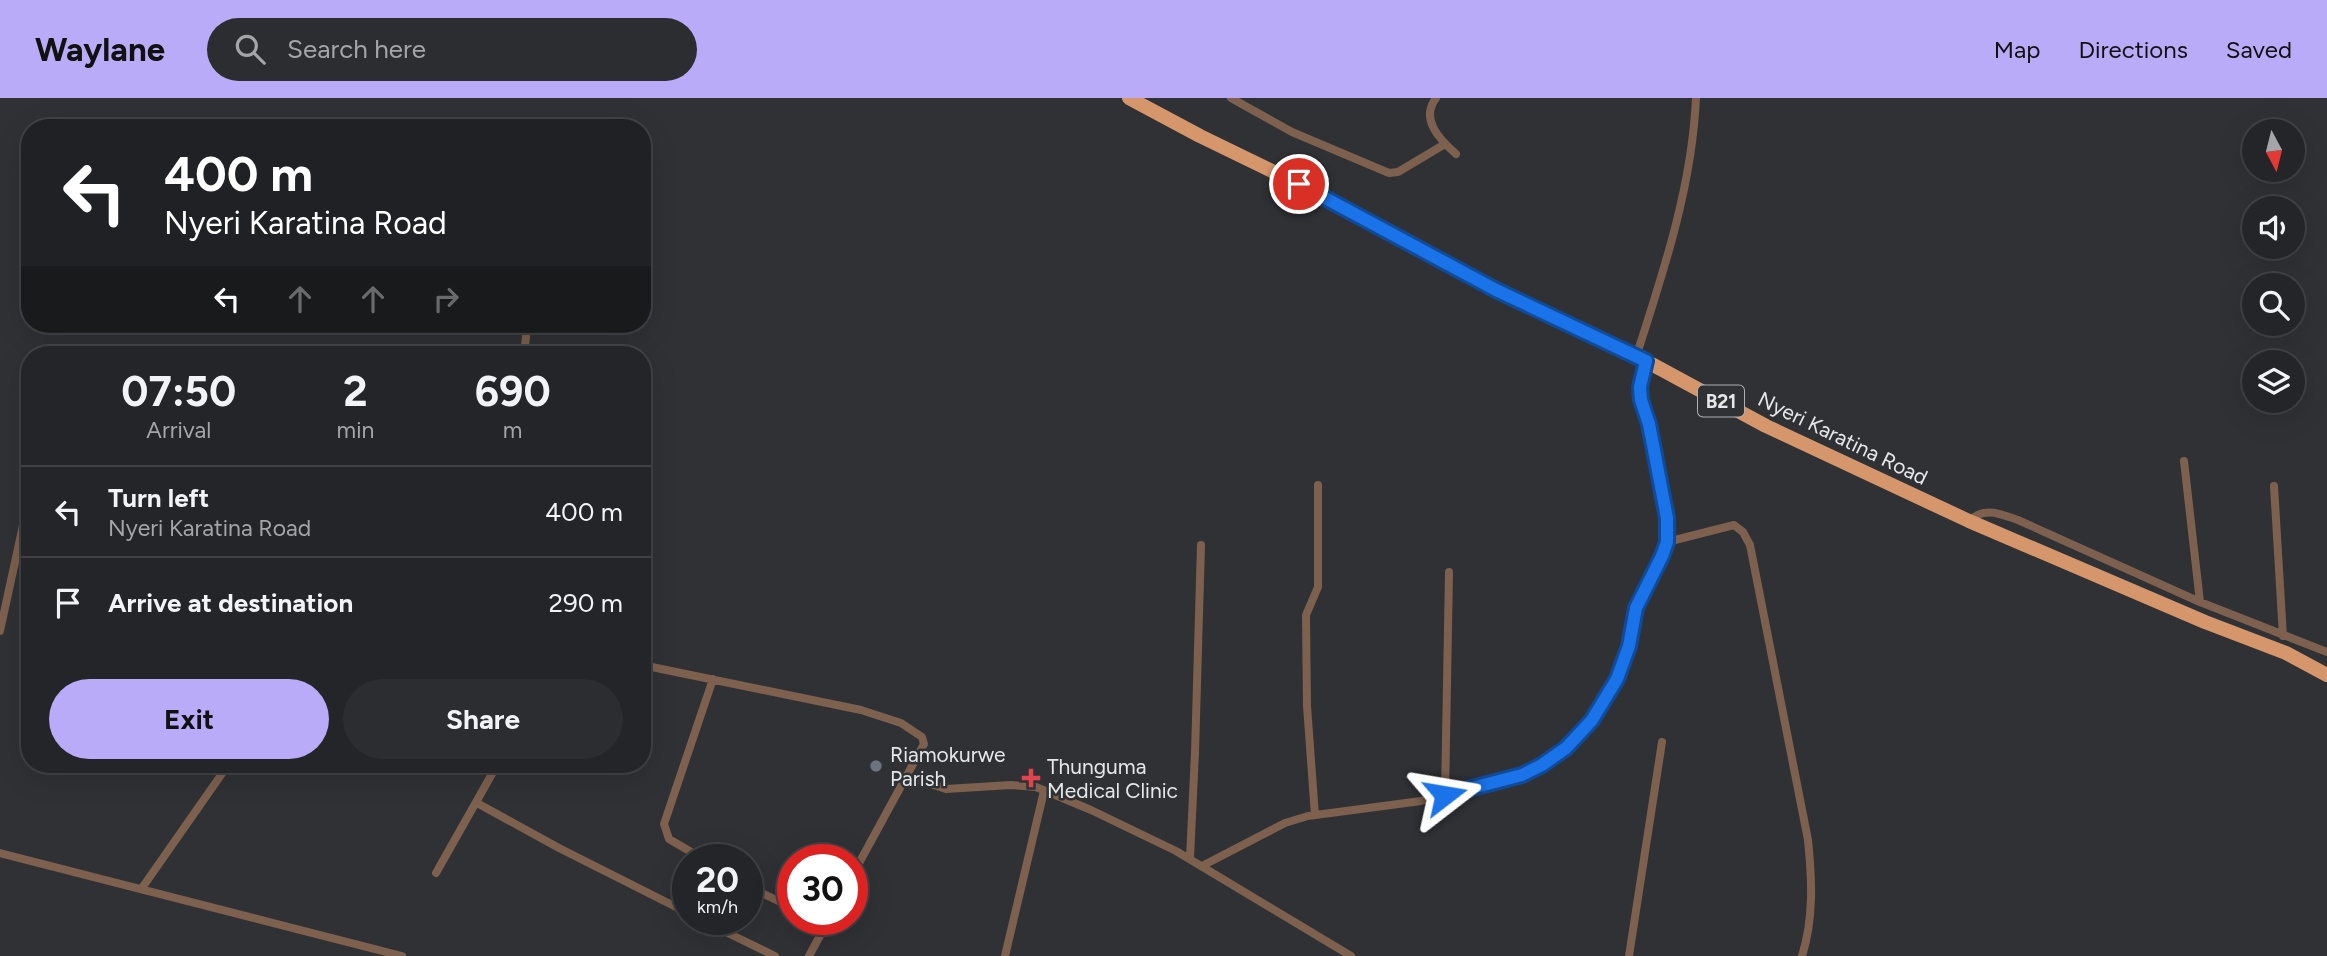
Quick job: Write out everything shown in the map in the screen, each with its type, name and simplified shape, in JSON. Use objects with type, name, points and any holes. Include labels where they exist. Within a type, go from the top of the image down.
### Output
[{"type":"highway","name":"Nyeri Karatina Road","points":[[1129,98],[1299,184],[1496,290],[1641,359],[1766,426],[1969,522],[2205,622],[2286,653],[2327,675]]},
{"type":"street","points":[[1231,98],[1292,132],[1388,173],[1398,172],[1445,144]]},
{"type":"street","points":[[1436,98],[1430,107],[1429,115],[1433,127],[1456,154]]},
{"type":"street","points":[[1202,866],[1285,823],[1315,815],[1445,795],[1522,775],[1566,748],[1592,720],[1617,679],[1629,646],[1636,608],[1667,542],[1667,518],[1649,424],[1641,400],[1641,359],[1678,214],[1688,165],[1696,98]]},
{"type":"street","points":[[525,346],[526,336]]},
{"type":"street","points":[[2184,460],[2200,602]]},
{"type":"street","points":[[1315,815],[1307,706],[1306,615],[1319,580],[1318,485]]},
{"type":"street","points":[[2274,486],[2283,636]]},
{"type":"street","points":[[1969,522],[1975,515],[1996,512],[2200,602],[2327,653]]},
{"type":"street","points":[[1667,542],[1734,525],[1743,532],[1750,545],[1808,840],[1812,874],[1811,909],[1802,956]]},
{"type":"street","points":[[0,631],[21,534]]},
{"type":"street","points":[[1189,859],[1201,545]]},
{"type":"street","points":[[1445,795],[1449,572]]},
{"type":"street","points":[[651,667],[861,710],[901,723],[916,731],[924,744],[868,846]]},
{"type":"street","points":[[678,844],[669,839],[664,824],[713,680]]},
{"type":"street","points":[[1629,956],[1662,742]]},
{"type":"street","points":[[142,888],[222,773]]},
{"type":"street","points":[[436,873],[494,773]]},
{"type":"street","points":[[905,776],[946,789],[1024,785],[1044,790],[1091,810],[1202,866],[1341,953],[1351,956]]},
{"type":"street","points":[[1005,956],[1044,790]]},
{"type":"street","points":[[477,803],[546,842],[672,905]]},
{"type":"street","points":[[0,853],[402,956]]},
{"type":"street","points":[[732,935],[775,956]]},
{"type":"street","points":[[809,956],[821,935]]},
{"type":"place","name":"Riamokurwe Parish","points":[[876,766]]},
{"type":"place","name":"Thunguma Medical Clinic","points":[[1031,778]]},
{"type":"route","points":[[1299,184],[1496,290],[1646,361],[1640,387],[1641,400],[1649,424],[1667,518],[1667,542],[1636,608],[1629,646],[1617,679],[1592,720],[1566,748],[1542,765],[1522,775],[1445,795]]}]
